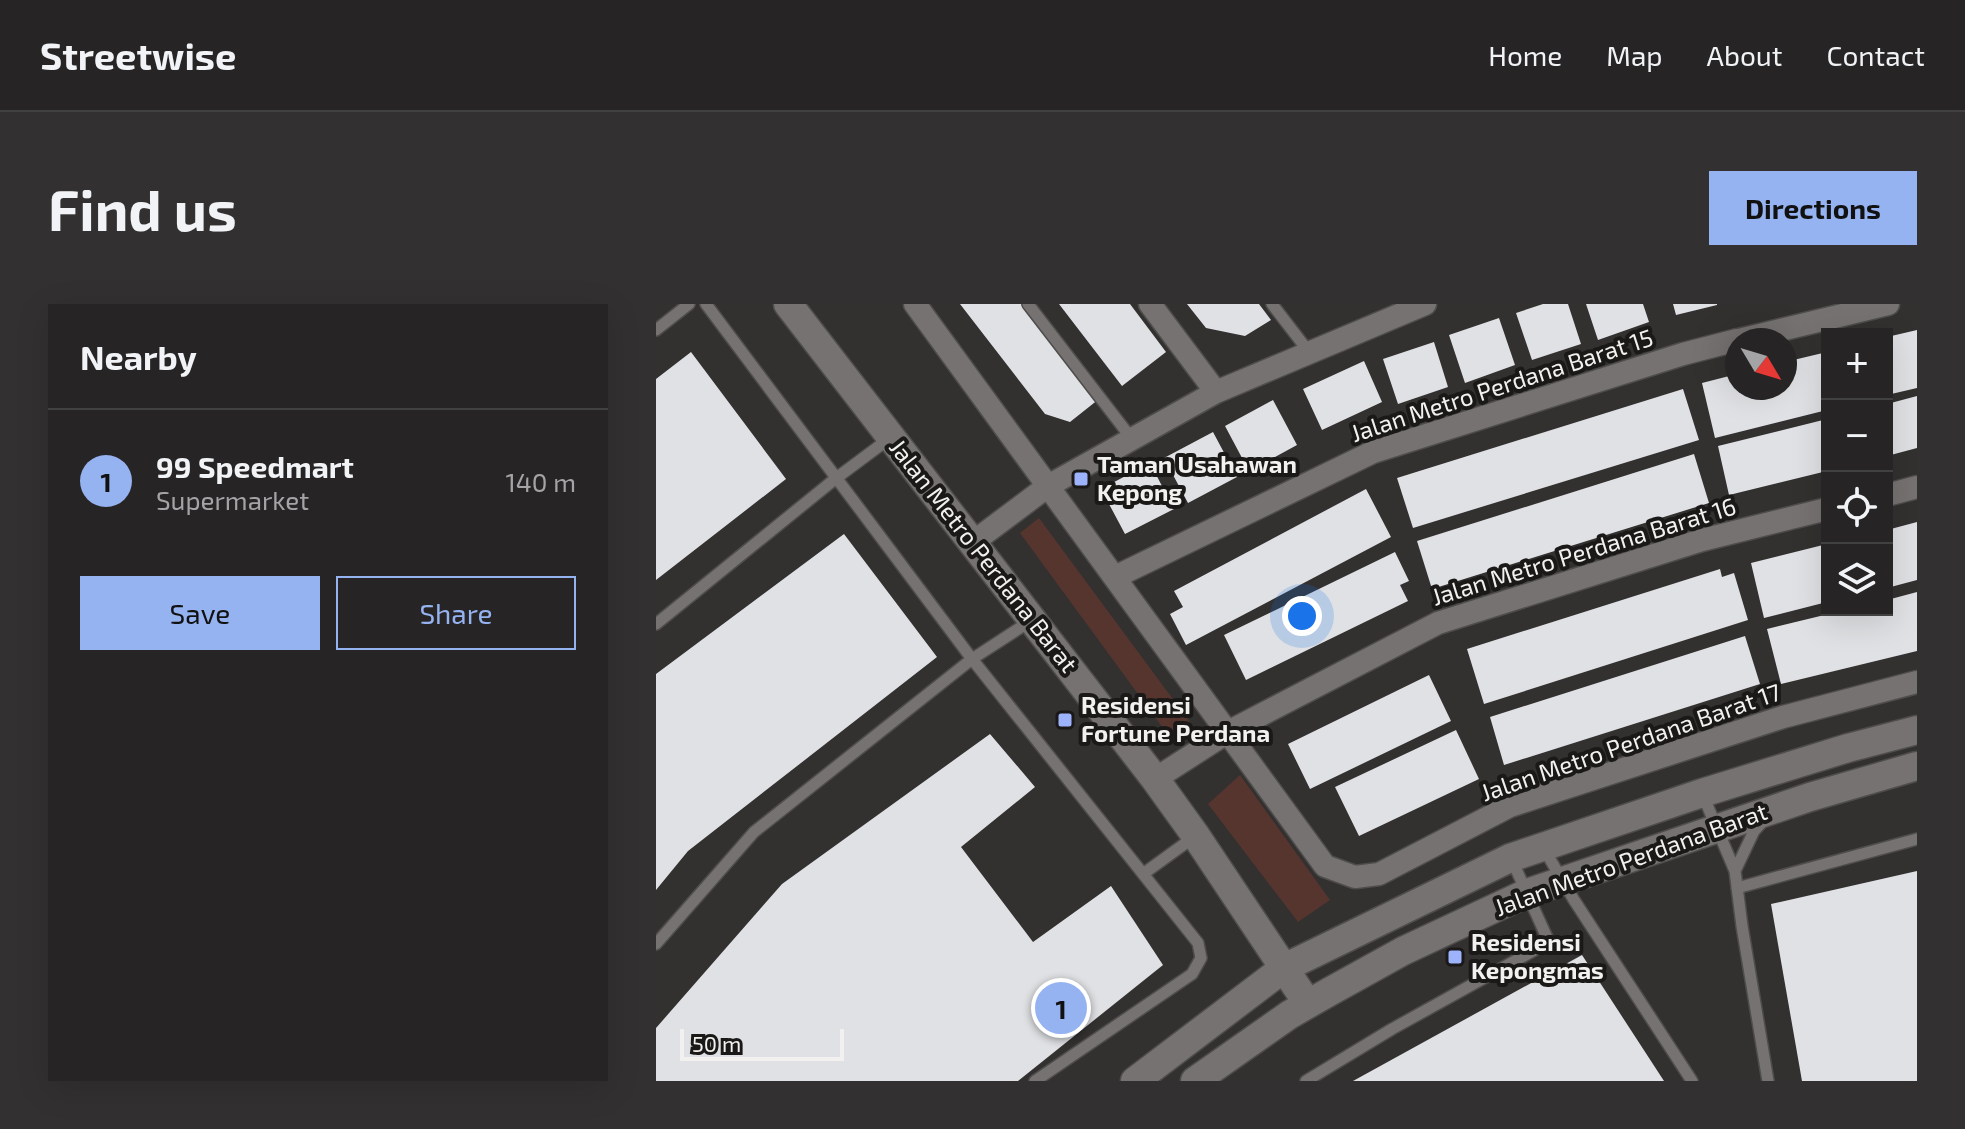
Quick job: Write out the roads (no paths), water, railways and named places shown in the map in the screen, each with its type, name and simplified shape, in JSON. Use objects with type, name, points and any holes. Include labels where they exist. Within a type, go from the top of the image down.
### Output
[{"type":"street","name":"Jalan Metro Perdana Barat","points":[[788,304],[1155,779],[1308,1004],[1403,951],[1527,893],[1810,797],[1917,766]]},
{"type":"street","points":[[915,304],[1228,732]]},
{"type":"street","points":[[1150,304],[1216,392]]},
{"type":"street","name":"Jalan Metro Perdana Barat 15","points":[[1788,328],[1888,304]]},
{"type":"street","points":[[972,543],[1048,486],[1216,392],[1413,306]]},
{"type":"street","name":"Jalan Metro Perdana Barat 15","points":[[1115,577],[1373,452],[1725,343]]},
{"type":"street","points":[[1893,493],[1917,487]]},
{"type":"street","name":"Jalan Metro Perdana Barat 16","points":[[1155,779],[1228,732],[1438,623],[1702,540],[1821,510]]},
{"type":"street","name":"Jalan Metro Perdana Barat 17","points":[[1228,732],[1325,866],[1355,877],[1379,874],[1510,806],[1783,717],[1917,682]]},
{"type":"street","name":"Jalan Metro Perdana Barat","points":[[1284,968],[1542,845],[1848,748],[1917,730]]},
{"type":"street","points":[[1135,1081],[1284,968]]},
{"type":"street","points":[[1195,1081],[1308,1004]]},
{"type":"lane","points":[[656,330],[689,304]]},
{"type":"lane","points":[[706,304],[972,659],[1198,943],[1201,958],[1192,974],[1035,1081]]},
{"type":"lane","points":[[1028,304],[1132,439]]},
{"type":"lane","points":[[1272,304],[1309,352]]},
{"type":"lane","points":[[656,624],[891,437]]},
{"type":"lane","points":[[656,944],[754,832],[972,659],[1032,620]]},
{"type":"lane","points":[[1702,793],[1735,871],[1768,1081]]},
{"type":"lane","points":[[1735,871],[1754,831],[1764,820],[1810,797]]},
{"type":"lane","points":[[1143,874],[1196,836]]},
{"type":"lane","points":[[1737,888],[1917,839]]},
{"type":"lane","points":[[1542,845],[1692,1081]]},
{"type":"lane","points":[[1306,1081],[1392,1029],[1549,942],[1510,858]]},
{"type":"place","name":"Taman Usahawan Kepong","points":[[1081,479]]},
{"type":"place","name":"Residensi Fortune Perdana","points":[[1065,720]]},
{"type":"place","name":"Residensi Kepongmas","points":[[1455,957]]},
{"type":"place","name":"99 Speedmart","points":[[1061,1008]]}]
